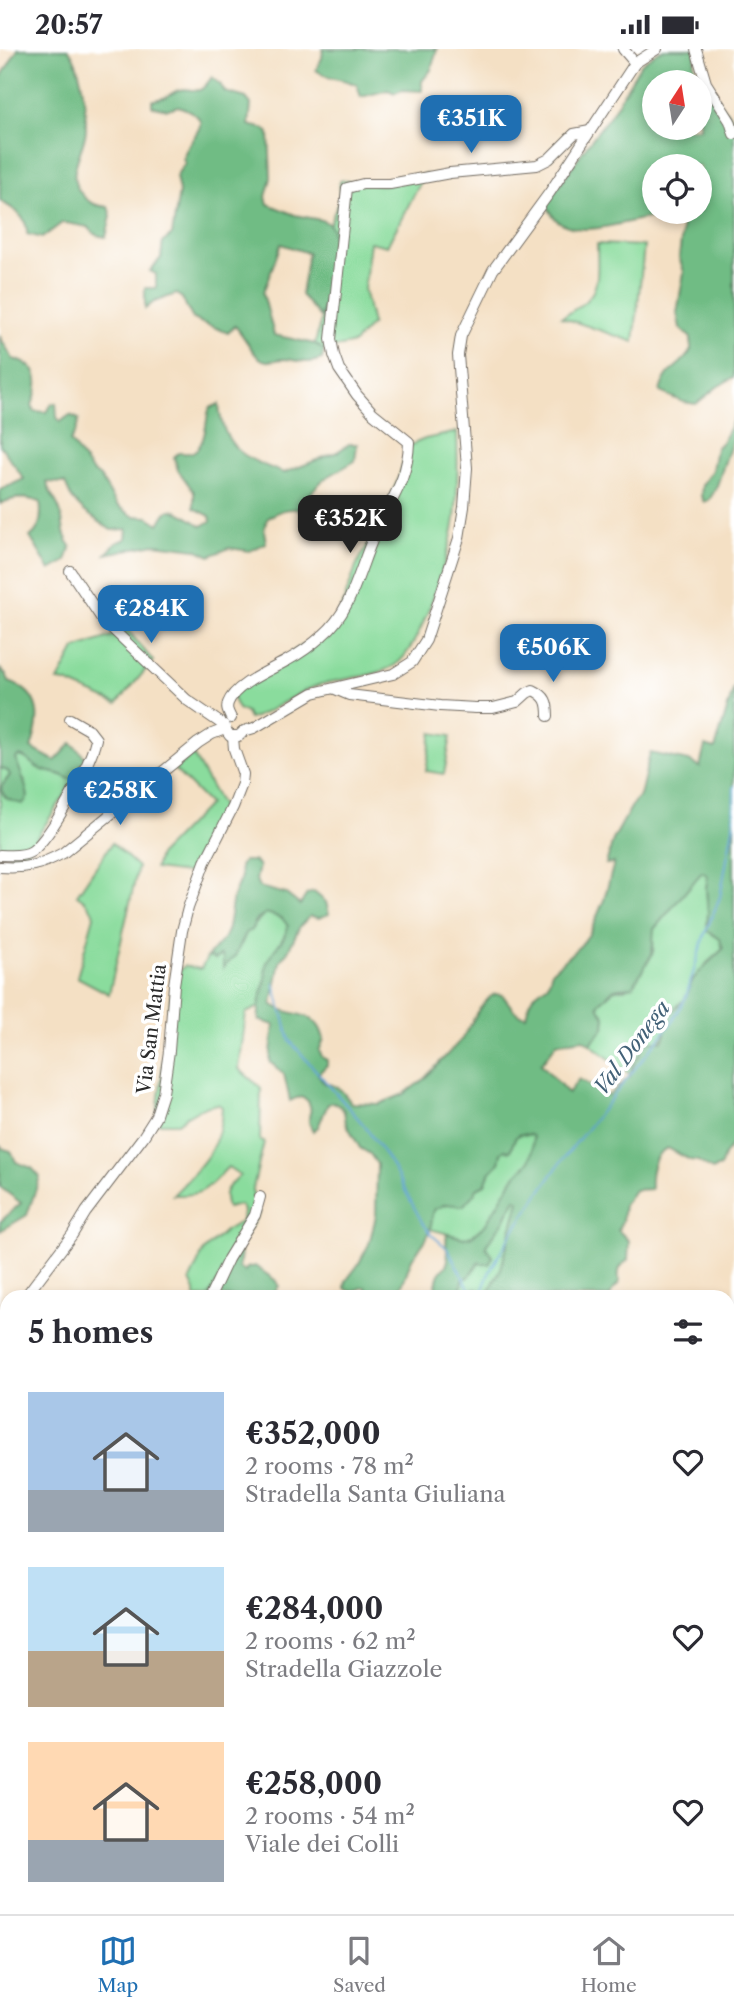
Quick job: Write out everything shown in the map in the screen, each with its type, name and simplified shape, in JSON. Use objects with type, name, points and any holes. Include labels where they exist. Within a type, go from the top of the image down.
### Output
[{"type":"street","points":[[623,49],[635,63]]},
{"type":"street","points":[[70,571],[102,619],[187,700],[239,736],[313,693],[393,674],[412,662],[426,640],[459,538],[464,507],[467,468],[458,355],[461,336],[493,270],[550,193],[635,63],[657,49]]},
{"type":"street","points":[[696,49],[706,83],[730,121],[734,134]]},
{"type":"street","points":[[228,727],[226,708],[236,692],[248,682],[311,645],[335,623],[345,608],[374,536],[398,490],[408,461],[409,442],[373,413],[357,395],[339,369],[332,347],[347,188],[363,184],[390,184],[463,171],[537,165],[549,159],[574,134],[590,131]]},
{"type":"street","points":[[334,688],[349,695],[476,708],[493,708],[517,702],[533,690],[541,694],[548,704],[548,716]]},
{"type":"street","points":[[0,867],[19,868],[43,863],[63,853],[198,743],[228,727],[235,717],[243,720],[244,731]]},
{"type":"street","points":[[0,855],[25,854],[31,851],[42,841],[64,808],[96,739],[89,730],[70,719]]},
{"type":"street","name":"Via San Mattia","points":[[30,1290],[155,1118],[163,1093],[169,1051],[181,931],[205,862],[242,783],[243,774],[228,727]]},
{"type":"street","points":[[213,1290],[228,1259],[255,1215],[260,1197]]},
{"type":"green space","points":[[18,49],[68,49],[73,56],[82,87],[86,129],[74,177],[86,199],[96,205],[108,207],[111,216],[106,237],[96,235],[88,227],[66,223],[62,223],[42,238],[27,234],[22,218],[0,201],[0,79]]},
{"type":"green space","points":[[323,49],[437,49],[431,70],[422,81],[422,91],[402,90],[395,93],[388,90],[361,97],[357,85],[326,76],[316,70]]},
{"type":"green space","points":[[664,49],[697,49],[694,64],[696,70],[642,70],[642,140],[712,140],[712,93],[734,120],[734,377],[696,404],[683,402],[660,392],[666,377],[691,350],[691,338],[680,328],[677,313],[684,272],[679,257],[682,224],[712,224],[712,154],[642,154],[642,219],[602,228],[572,227],[559,222],[545,205],[611,114],[641,64]]},
{"type":"green space","points":[[212,77],[225,92],[246,98],[251,104],[249,125],[265,129],[269,133],[271,178],[266,197],[268,204],[295,215],[321,220],[328,223],[332,229],[334,241],[327,295],[320,317],[301,295],[308,253],[281,244],[263,293],[274,335],[315,344],[324,350],[322,359],[307,362],[262,359],[256,355],[235,326],[228,333],[193,319],[182,298],[176,294],[154,302],[145,309],[145,288],[156,288],[156,274],[150,271],[161,258],[163,242],[172,235],[179,192],[176,176],[185,163],[183,158],[200,122],[191,111],[178,106],[168,109],[152,106],[152,101],[178,90],[199,90]]},
{"type":"green space","points":[[425,174],[387,246],[370,242],[364,289],[372,324],[354,343],[324,350],[315,344],[327,295],[334,241],[329,225],[339,201],[340,180],[383,185]]},
{"type":"green space","points":[[597,244],[644,246],[634,342],[561,317],[584,303],[594,288],[597,280]]},
{"type":"green space","points":[[0,337],[13,359],[28,365],[36,375],[37,389],[32,405],[34,411],[46,412],[56,403],[60,422],[70,415],[79,419],[70,441],[92,471],[100,477],[117,505],[133,516],[148,517],[159,524],[168,511],[174,510],[202,526],[211,521],[210,516],[194,508],[194,492],[178,470],[174,457],[179,453],[194,451],[198,447],[204,436],[210,408],[219,404],[225,432],[231,442],[258,463],[284,473],[337,452],[349,444],[357,444],[355,461],[324,479],[313,490],[303,510],[284,510],[267,519],[264,530],[266,543],[250,551],[229,548],[210,556],[196,549],[155,544],[106,554],[116,543],[126,539],[127,529],[111,530],[72,499],[65,483],[47,482],[61,513],[65,536],[71,546],[66,561],[50,570],[30,537],[40,521],[40,502],[20,499],[0,504],[0,490],[24,479],[0,445]]},
{"type":"green space","points":[[734,419],[732,443],[718,483],[709,500],[704,502],[701,496],[702,485],[712,470],[716,448]]},
{"type":"green space","points":[[457,432],[457,486],[452,533],[433,597],[415,640],[405,655],[395,665],[386,669],[312,687],[249,719],[246,713],[238,709],[230,693],[318,635],[333,622],[341,609],[357,564],[380,522],[399,477],[408,446]]},
{"type":"green space","points":[[126,628],[153,661],[117,704],[58,681],[75,649]]},
{"type":"green space","points":[[0,669],[9,682],[20,687],[34,700],[37,727],[31,748],[55,761],[72,743],[88,760],[77,777],[69,779],[41,769],[18,756],[16,759],[28,797],[23,804],[8,799],[2,790],[10,775],[8,771],[0,768]]},
{"type":"green space","points":[[734,687],[734,1141],[720,1167],[712,1170],[668,1148],[658,1155],[652,1171],[651,1189],[634,1190],[624,1205],[618,1230],[629,1241],[628,1260],[620,1267],[619,1283],[613,1290],[490,1290],[501,1269],[519,1201],[516,1199],[487,1244],[486,1247],[493,1257],[489,1264],[479,1262],[468,1277],[462,1280],[461,1288],[464,1290],[435,1290],[439,1274],[448,1261],[447,1234],[464,1238],[472,1236],[486,1224],[514,1177],[529,1162],[533,1137],[520,1134],[515,1138],[510,1151],[501,1153],[499,1163],[489,1174],[485,1184],[477,1188],[463,1206],[446,1204],[435,1209],[429,1234],[412,1259],[399,1290],[367,1290],[366,1287],[348,1290],[345,1288],[346,1281],[369,1244],[376,1216],[377,1164],[370,1154],[360,1148],[346,1123],[344,1111],[338,1104],[328,1104],[318,1127],[313,1131],[309,1122],[309,1102],[302,1097],[290,1101],[284,1074],[270,1062],[274,1025],[259,1020],[259,1009],[266,965],[287,931],[288,926],[282,918],[266,913],[257,919],[246,933],[235,956],[223,968],[221,955],[215,959],[208,956],[224,938],[228,928],[233,896],[241,877],[240,866],[244,861],[254,861],[259,866],[256,880],[259,887],[286,894],[300,905],[307,894],[314,892],[326,902],[329,914],[319,918],[310,916],[300,926],[280,961],[272,1004],[279,1009],[309,1018],[320,1029],[324,1039],[319,1051],[327,1060],[327,1065],[318,1074],[325,1084],[338,1087],[351,1103],[379,1104],[404,1094],[424,1079],[462,1039],[480,1008],[495,994],[502,995],[515,1011],[526,1016],[533,996],[548,984],[552,971],[581,945],[590,933],[604,900],[614,863],[606,864],[613,840],[640,796],[650,753],[689,761],[700,767],[705,746],[715,749]],"holes":[[[702,872],[708,876],[707,931],[720,939],[723,949],[696,976],[687,996],[670,1013],[662,1041],[649,1041],[642,1047],[631,1075],[608,1096],[579,1079],[568,1093],[541,1064],[557,1043],[583,1039],[590,1044],[604,1028],[605,1016],[598,1006],[600,1002],[615,989],[633,986],[652,954],[654,929]]]},
{"type":"green space","points":[[432,733],[451,736],[444,774],[426,771]]},
{"type":"green space","points":[[18,755],[42,770],[79,774],[21,861],[0,850],[0,768],[8,771],[10,775],[4,783],[25,781],[19,771],[16,759]]},
{"type":"green space","points":[[193,755],[222,806],[193,874],[155,869],[159,855],[209,804],[174,769]]},
{"type":"green space","points":[[112,843],[138,867],[109,994],[77,977],[94,916],[88,904],[77,895]]},
{"type":"green space","points":[[702,871],[708,876],[707,930],[720,939],[723,949],[693,979],[685,999],[673,1009],[666,1027],[667,1034],[659,1042],[649,1041],[631,1067],[631,1075],[590,1044],[604,1028],[605,1016],[599,1009],[599,1003],[615,989],[625,989],[645,967],[653,952],[654,929]]},
{"type":"green space","points":[[266,913],[282,918],[288,926],[268,962],[259,1007],[246,1013],[239,1069],[261,1088],[260,1141],[264,1142],[253,1188],[253,1203],[259,1213],[213,1290],[195,1290],[190,1280],[204,1250],[225,1231],[242,1221],[243,1211],[240,1205],[227,1208],[225,1193],[240,1175],[228,1167],[205,1189],[192,1194],[173,1195],[200,1166],[213,1146],[221,1121],[222,1107],[218,1104],[202,1108],[178,1123],[156,1123],[173,978],[184,966],[201,969],[208,956],[215,959],[221,954],[223,967],[242,943],[246,933]]},
{"type":"green space","points":[[520,1134],[533,1137],[529,1162],[514,1177],[486,1224],[472,1236],[464,1238],[430,1229],[435,1209],[485,1184],[489,1174],[499,1163],[501,1153],[510,1151],[515,1138]]},
{"type":"green space","points":[[0,1146],[11,1151],[16,1162],[32,1168],[40,1177],[27,1215],[0,1231],[0,1222],[21,1203],[0,1187]]},
{"type":"green space","points":[[516,1199],[519,1201],[501,1269],[490,1290],[461,1288],[462,1280],[468,1277],[480,1262],[489,1264],[493,1257],[486,1247],[487,1244]]},
{"type":"green space","points":[[234,1250],[241,1252],[239,1268],[245,1271],[255,1266],[279,1286],[276,1290],[213,1290]]},
{"type":"waterway","name":"Val Donega","points":[[483,1290],[510,1236],[560,1163],[673,1021],[686,997],[704,936],[720,897],[733,827],[734,786]]},
{"type":"waterway","points":[[274,983],[290,1041],[363,1124],[390,1162],[422,1222],[447,1248],[470,1290]]}]
